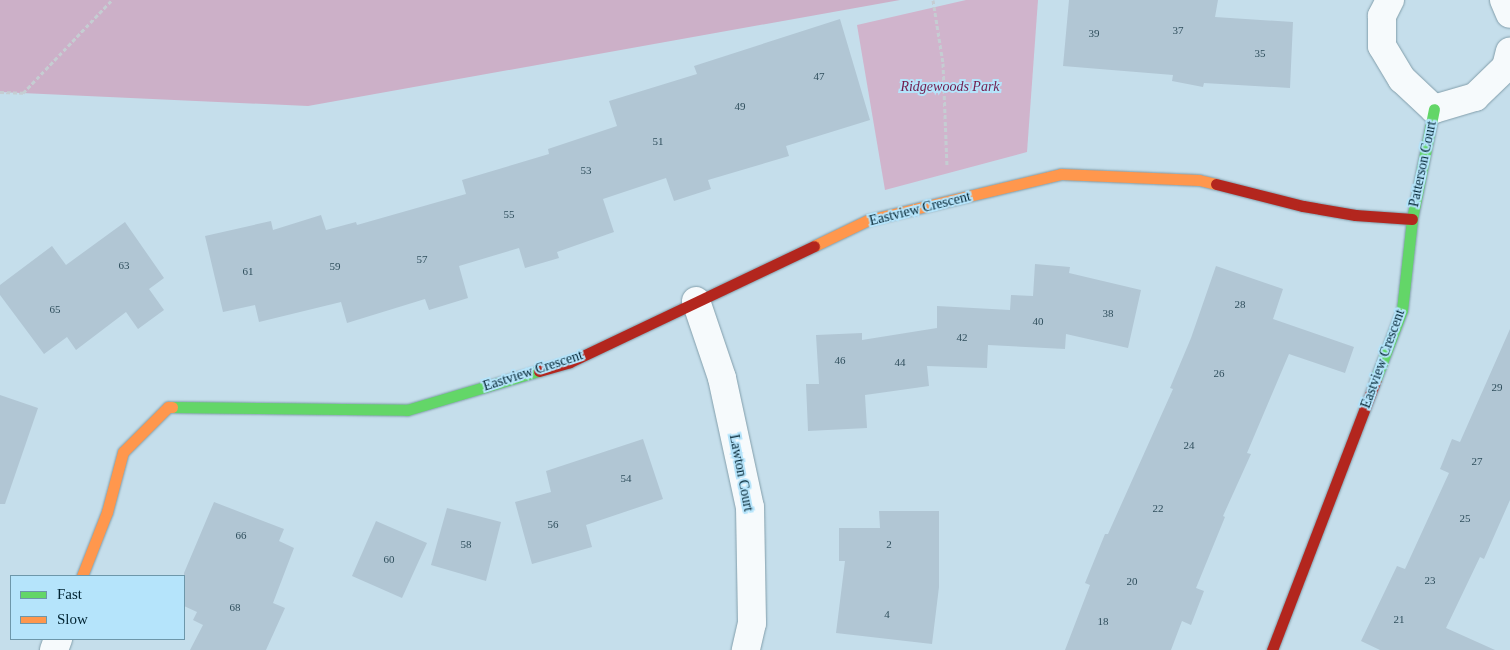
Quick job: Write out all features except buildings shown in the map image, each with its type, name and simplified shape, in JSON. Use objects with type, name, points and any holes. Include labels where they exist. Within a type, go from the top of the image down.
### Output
[{"type":"street","name":"Patterson Court","points":[[1390,0],[1382,16],[1382,46],[1402,79],[1434,110]]},
{"type":"street","points":[[1504,0],[1510,14]]},
{"type":"street","name":"Patterson Court","points":[[1434,110],[1476,97],[1506,67],[1510,51]]},
{"type":"street","name":"Patterson Court","points":[[1412,219],[1434,110]]},
{"type":"street","name":"Eastview Crescent","points":[[82,575],[107,512],[123,452],[168,407],[407,410],[570,362],[868,220],[1060,174],[1199,180],[1312,208],[1356,215],[1412,219],[1402,310],[1272,650]]},
{"type":"street","name":"Lawton Court","points":[[696,301],[722,378],[750,507],[752,623],[746,650]]},
{"type":"path","points":[[0,92],[23,93],[112,0]]},
{"type":"path","points":[[933,0],[943,63],[948,201]]},
{"type":"green space","name":"Ridgewoods Park","points":[[966,0],[1038,0],[1027,152],[885,190],[857,25]]},
{"type":"shaded area","points":[[0,0],[900,0],[308,106],[0,92]]},
{"type":"traffic: fast","points":[[1375,381],[1402,310],[1412,219],[1434,109]]},
{"type":"traffic: fast","points":[[172,407],[407,410],[539,371]]},
{"type":"traffic: slow","points":[[814,246],[868,220],[1061,174],[1199,180],[1216,184]]},
{"type":"traffic: slow","points":[[82,575],[107,512],[123,452],[168,407],[172,407]]},
{"type":"traffic: jam","points":[[1216,184],[1303,206],[1355,215],[1412,219]]},
{"type":"traffic: jam","points":[[539,371],[570,362],[814,246]]},
{"type":"traffic: jam","points":[[1272,650],[1375,381]]}]
